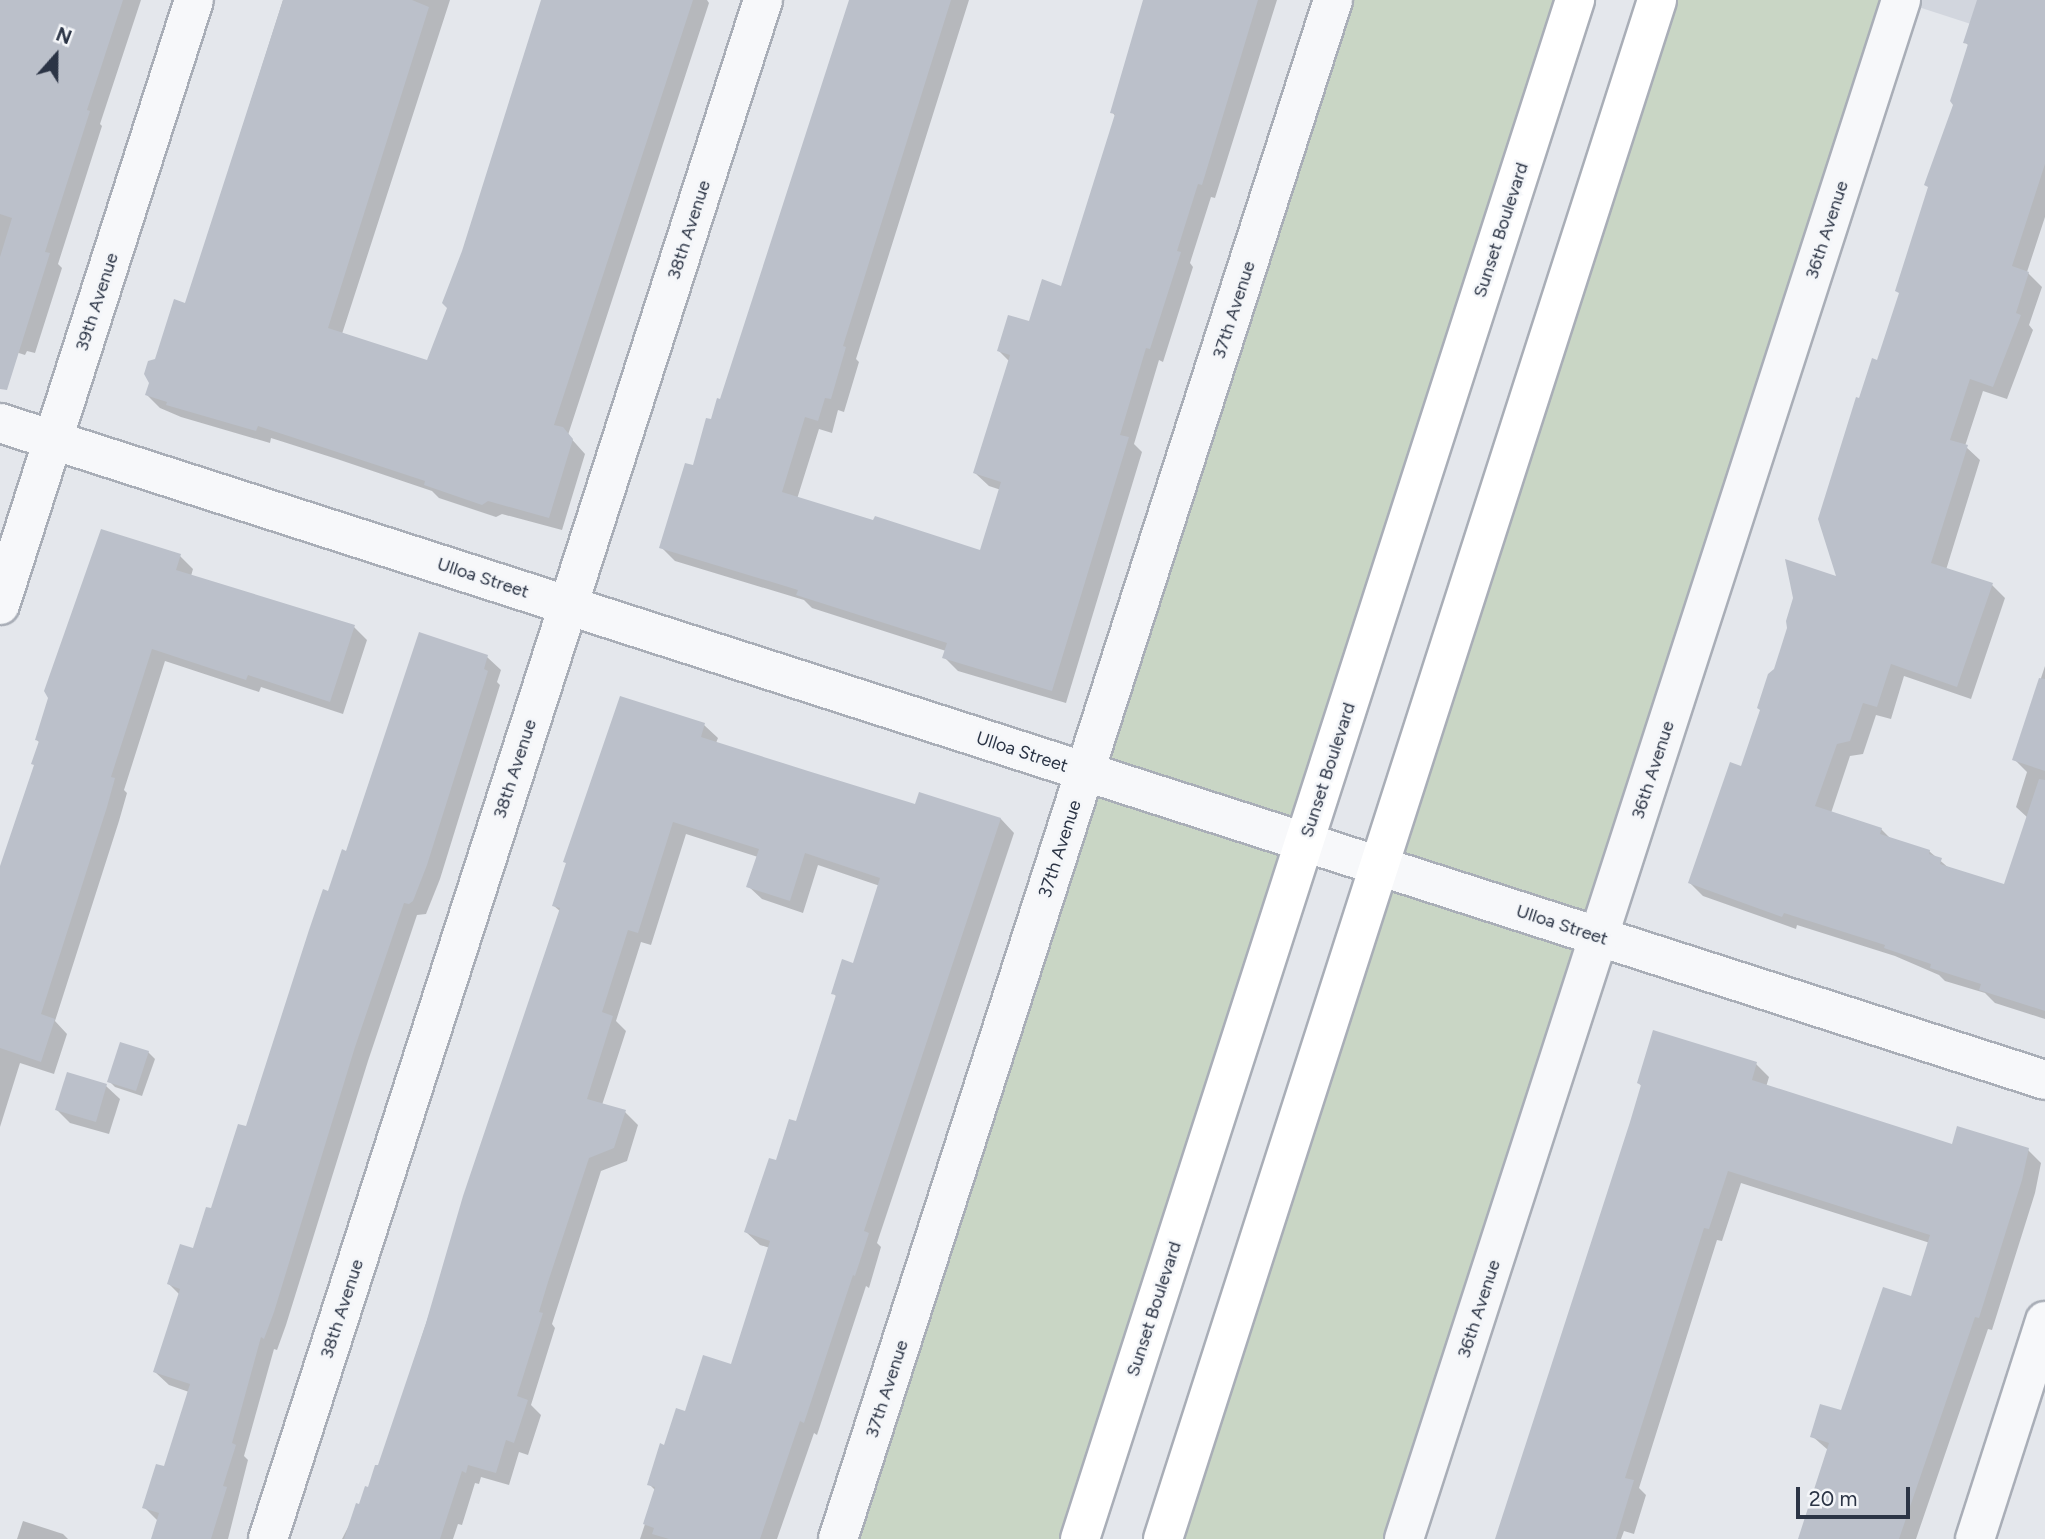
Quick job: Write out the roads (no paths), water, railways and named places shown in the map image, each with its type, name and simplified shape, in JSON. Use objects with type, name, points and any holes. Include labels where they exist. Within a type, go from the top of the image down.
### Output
[{"type":"main road","name":"Sunset Boulevard","points":[[1080,1539],[1575,0]]},
{"type":"main road","points":[[1163,1539],[1657,0]]},
{"type":"street","name":"39th Avenue","points":[[0,605],[194,0]]},
{"type":"street","name":"38th Avenue","points":[[268,1539],[763,0]]},
{"type":"street","name":"37th Avenue","points":[[838,1539],[1333,0]]},
{"type":"street","name":"36th Avenue","points":[[1404,1539],[1901,0]]},
{"type":"street","name":"Ulloa Street","points":[[0,422],[2045,1080]]},
{"type":"street","points":[[1975,1539],[2045,1321]]}]
